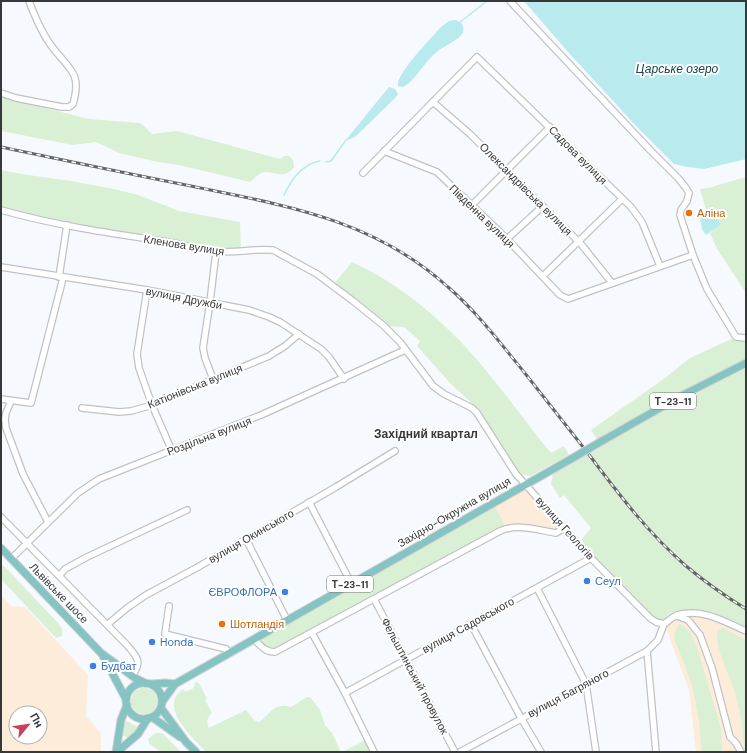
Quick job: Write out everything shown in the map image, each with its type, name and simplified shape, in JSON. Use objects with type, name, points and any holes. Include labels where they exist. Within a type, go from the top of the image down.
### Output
[{"type":"main road","name":"Західно-Окружна вулиця","points":[[161,705],[175,684],[681,396],[746,363]]},
{"type":"main road","name":"Львівське шосе","points":[[1,548],[101,653],[132,676],[148,684]]},
{"type":"main road","name":"Львівське шосе","points":[[101,653],[126,702]]},
{"type":"main road","name":"Т-23-11","points":[[117,752],[121,720],[128,694],[135,686],[148,684]]},
{"type":"main road","points":[[148,684],[175,684]]},
{"type":"main road","points":[[148,684],[159,692],[161,705],[186,742],[196,752]]},
{"type":"main road","points":[[126,702],[132,714],[137,718],[150,718],[186,742]]},
{"type":"main road","name":"Т-23-11","points":[[117,752],[138,734],[150,718],[158,712],[161,705]]},
{"type":"street","points":[[1,93],[16,98],[62,107],[69,107],[73,104],[77,86],[74,73],[40,28],[29,1]]},
{"type":"street","points":[[510,1],[686,188],[689,193],[688,198],[681,210],[680,215],[693,255],[707,288],[736,337],[746,338]]},
{"type":"street","name":"Садова вулиця","points":[[433,102],[477,57],[636,214],[642,222],[660,266]]},
{"type":"street","points":[[363,173],[433,102]]},
{"type":"street","name":"Олександрівська вулиця","points":[[433,102],[470,134],[543,206],[578,242],[612,283]]},
{"type":"street","points":[[471,206],[550,128]]},
{"type":"street","name":"Південна вулиця","points":[[384,151],[437,172],[507,239],[560,295],[568,298],[612,283]]},
{"type":"street","points":[[543,276],[622,199]]},
{"type":"street","points":[[507,239],[543,206]]},
{"type":"street","name":"Кленова вулиця","points":[[1,210],[67,226],[167,242],[216,252],[273,250],[284,255],[333,285],[384,326],[406,350],[433,386],[444,394],[468,406],[477,413],[516,474],[525,484]]},
{"type":"street","points":[[1,399],[31,403],[61,278],[67,226]]},
{"type":"street","points":[[213,379],[202,348],[210,302],[216,252]]},
{"type":"street","points":[[612,283],[693,255]]},
{"type":"street","name":"вулиця Дружби","points":[[1,267],[61,278],[147,290],[249,310],[269,317],[300,334],[321,349],[344,378]]},
{"type":"street","points":[[147,290],[137,354],[139,368],[152,405],[172,451]]},
{"type":"street","name":"Катіонівська вулиця","points":[[82,408],[119,412],[131,411],[152,405],[269,356],[300,334]]},
{"type":"street","name":"Роздільна вулиця","points":[[11,559],[78,493],[99,479],[261,415],[406,350]]},
{"type":"street","points":[[11,401],[6,413],[6,428],[23,474],[48,522]]},
{"type":"street","name":"вулиця Окинського","points":[[108,624],[146,595],[246,539],[395,451]]},
{"type":"street","name":"вулиця Геологів","points":[[525,484],[591,558],[639,608],[656,622],[664,624]]},
{"type":"street","points":[[309,502],[351,583]]},
{"type":"street","points":[[60,575],[65,569],[87,557],[187,510]]},
{"type":"street","points":[[1,517],[60,575],[126,644],[139,663],[137,670],[132,676]]},
{"type":"street","points":[[254,639],[264,649],[271,652],[276,652],[505,528],[521,528],[556,533],[564,528]]},
{"type":"street","points":[[246,539],[287,620]]},
{"type":"street","name":"вулиця Садовського","points":[[345,693],[591,558]]},
{"type":"street","points":[[537,588],[586,684],[596,752]]},
{"type":"street","name":"Фельштинський провулок","points":[[374,599],[455,752]]},
{"type":"street","points":[[169,606],[165,634],[226,648],[229,653]]},
{"type":"street","points":[[664,624],[676,616],[699,613],[708,614],[746,631]]},
{"type":"street","points":[[676,616],[688,620],[700,635],[712,668],[730,737],[736,743],[741,752]]},
{"type":"street","points":[[471,624],[521,718],[541,752]]},
{"type":"street","name":"вулиця Багряного","points":[[460,752],[647,651],[658,640],[664,624]]},
{"type":"street","points":[[312,633],[345,693],[374,752]]},
{"type":"street","points":[[647,651],[656,752]]},
{"type":"shaded area","points":[[525,487],[562,527],[555,531],[515,525],[505,526],[494,504]]},
{"type":"shaded area","points":[[1,595],[11,606],[25,607],[88,675],[86,716],[101,733],[101,752],[1,752]]},
{"type":"shaded area","points":[[707,615],[746,633],[746,752],[696,752],[689,690],[665,626],[677,617]]},
{"type":"green space","points":[[1,96],[88,119],[140,123],[152,134],[177,131],[280,159],[285,156],[289,156],[293,160],[294,167],[284,174],[270,172],[262,173],[250,182],[179,165],[119,153],[96,142],[73,145],[1,131]]},
{"type":"green space","points":[[1,170],[114,189],[138,195],[179,211],[240,222],[241,252],[216,252],[1,210]]},
{"type":"green space","points":[[746,177],[746,293],[716,247],[710,233],[721,225],[715,212],[707,213],[700,189]]},
{"type":"green space","points":[[352,262],[391,283],[443,324],[474,356],[551,453],[564,446],[569,455],[530,476],[519,472],[479,410],[450,383],[417,346],[420,341],[404,327],[384,326],[333,285]]},
{"type":"green space","points":[[736,337],[746,338],[746,359],[692,386],[597,439],[591,430],[661,381],[690,358]]},
{"type":"green space","points":[[746,365],[746,629],[718,616],[696,611],[659,621],[652,617],[633,600],[587,550],[582,539],[591,528],[564,495],[560,498],[551,484],[553,474],[682,398]]},
{"type":"green space","points":[[494,504],[505,526],[280,648],[270,649],[257,639]]},
{"type":"green space","points":[[1,565],[4,566],[59,624],[62,629],[62,636],[56,638],[1,579]]},
{"type":"green space","points":[[680,624],[684,626],[692,636],[699,654],[721,729],[722,752],[702,752],[699,721],[693,688],[675,641],[674,635]]},
{"type":"green space","points":[[723,628],[746,640],[746,752],[744,752],[739,706],[717,640],[717,632]]},
{"type":"green space","points":[[195,682],[199,683],[207,699],[205,700],[212,713],[208,720],[209,728],[246,710],[255,721],[259,722],[276,707],[291,707],[307,697],[310,697],[320,710],[325,725],[332,733],[341,752],[206,752],[193,739],[175,713],[174,704],[176,696],[183,689],[185,692],[194,688]]},
{"type":"green space","points":[[144,688],[153,692],[157,701],[153,710],[144,714],[135,710],[131,701],[135,692]]},
{"type":"green space","points":[[123,719],[140,728],[128,738],[122,735]]},
{"type":"green space","points":[[156,733],[162,733],[181,752],[161,752],[149,743],[148,739]]},
{"type":"green space","points":[[364,740],[371,752],[342,752],[362,742]]},
{"type":"water","name":"Царське озеро","points":[[524,1],[746,1],[746,159],[704,169],[674,164],[639,129],[569,53]]},
{"type":"water","points":[[455,20],[463,26],[462,35],[434,55],[408,84],[403,87],[398,86],[402,74],[423,47],[441,27],[449,21]]},
{"type":"water","points":[[389,87],[395,89],[398,94],[396,97],[355,137],[345,141]]},
{"type":"water","points":[[715,212],[721,225],[706,235],[702,229],[700,217],[707,213]]},
{"type":"waterway","points":[[459,23],[487,1]]},
{"type":"waterway","points":[[326,162],[331,161],[346,140]]},
{"type":"waterway","points":[[284,195],[294,178],[303,169],[308,165],[320,161]]},
{"type":"railway","points":[[1,147],[222,192],[291,208],[357,230],[388,245],[419,264],[448,287],[478,317],[524,372],[621,497],[659,540],[693,572],[715,589],[746,609]]},
{"type":"place","name":"Аліна","points":[[689,213]]},
{"type":"place","name":"Сеул","points":[[587,581]]},
{"type":"place","name":"ЄВРОФЛОРА","points":[[285,592]]},
{"type":"place","name":"Шотландія","points":[[222,624]]},
{"type":"place","name":"Honda","points":[[152,642]]},
{"type":"place","name":"Будбат","points":[[93,666]]},
{"type":"district","name":"Західний квартал","points":[[426,434]]}]
